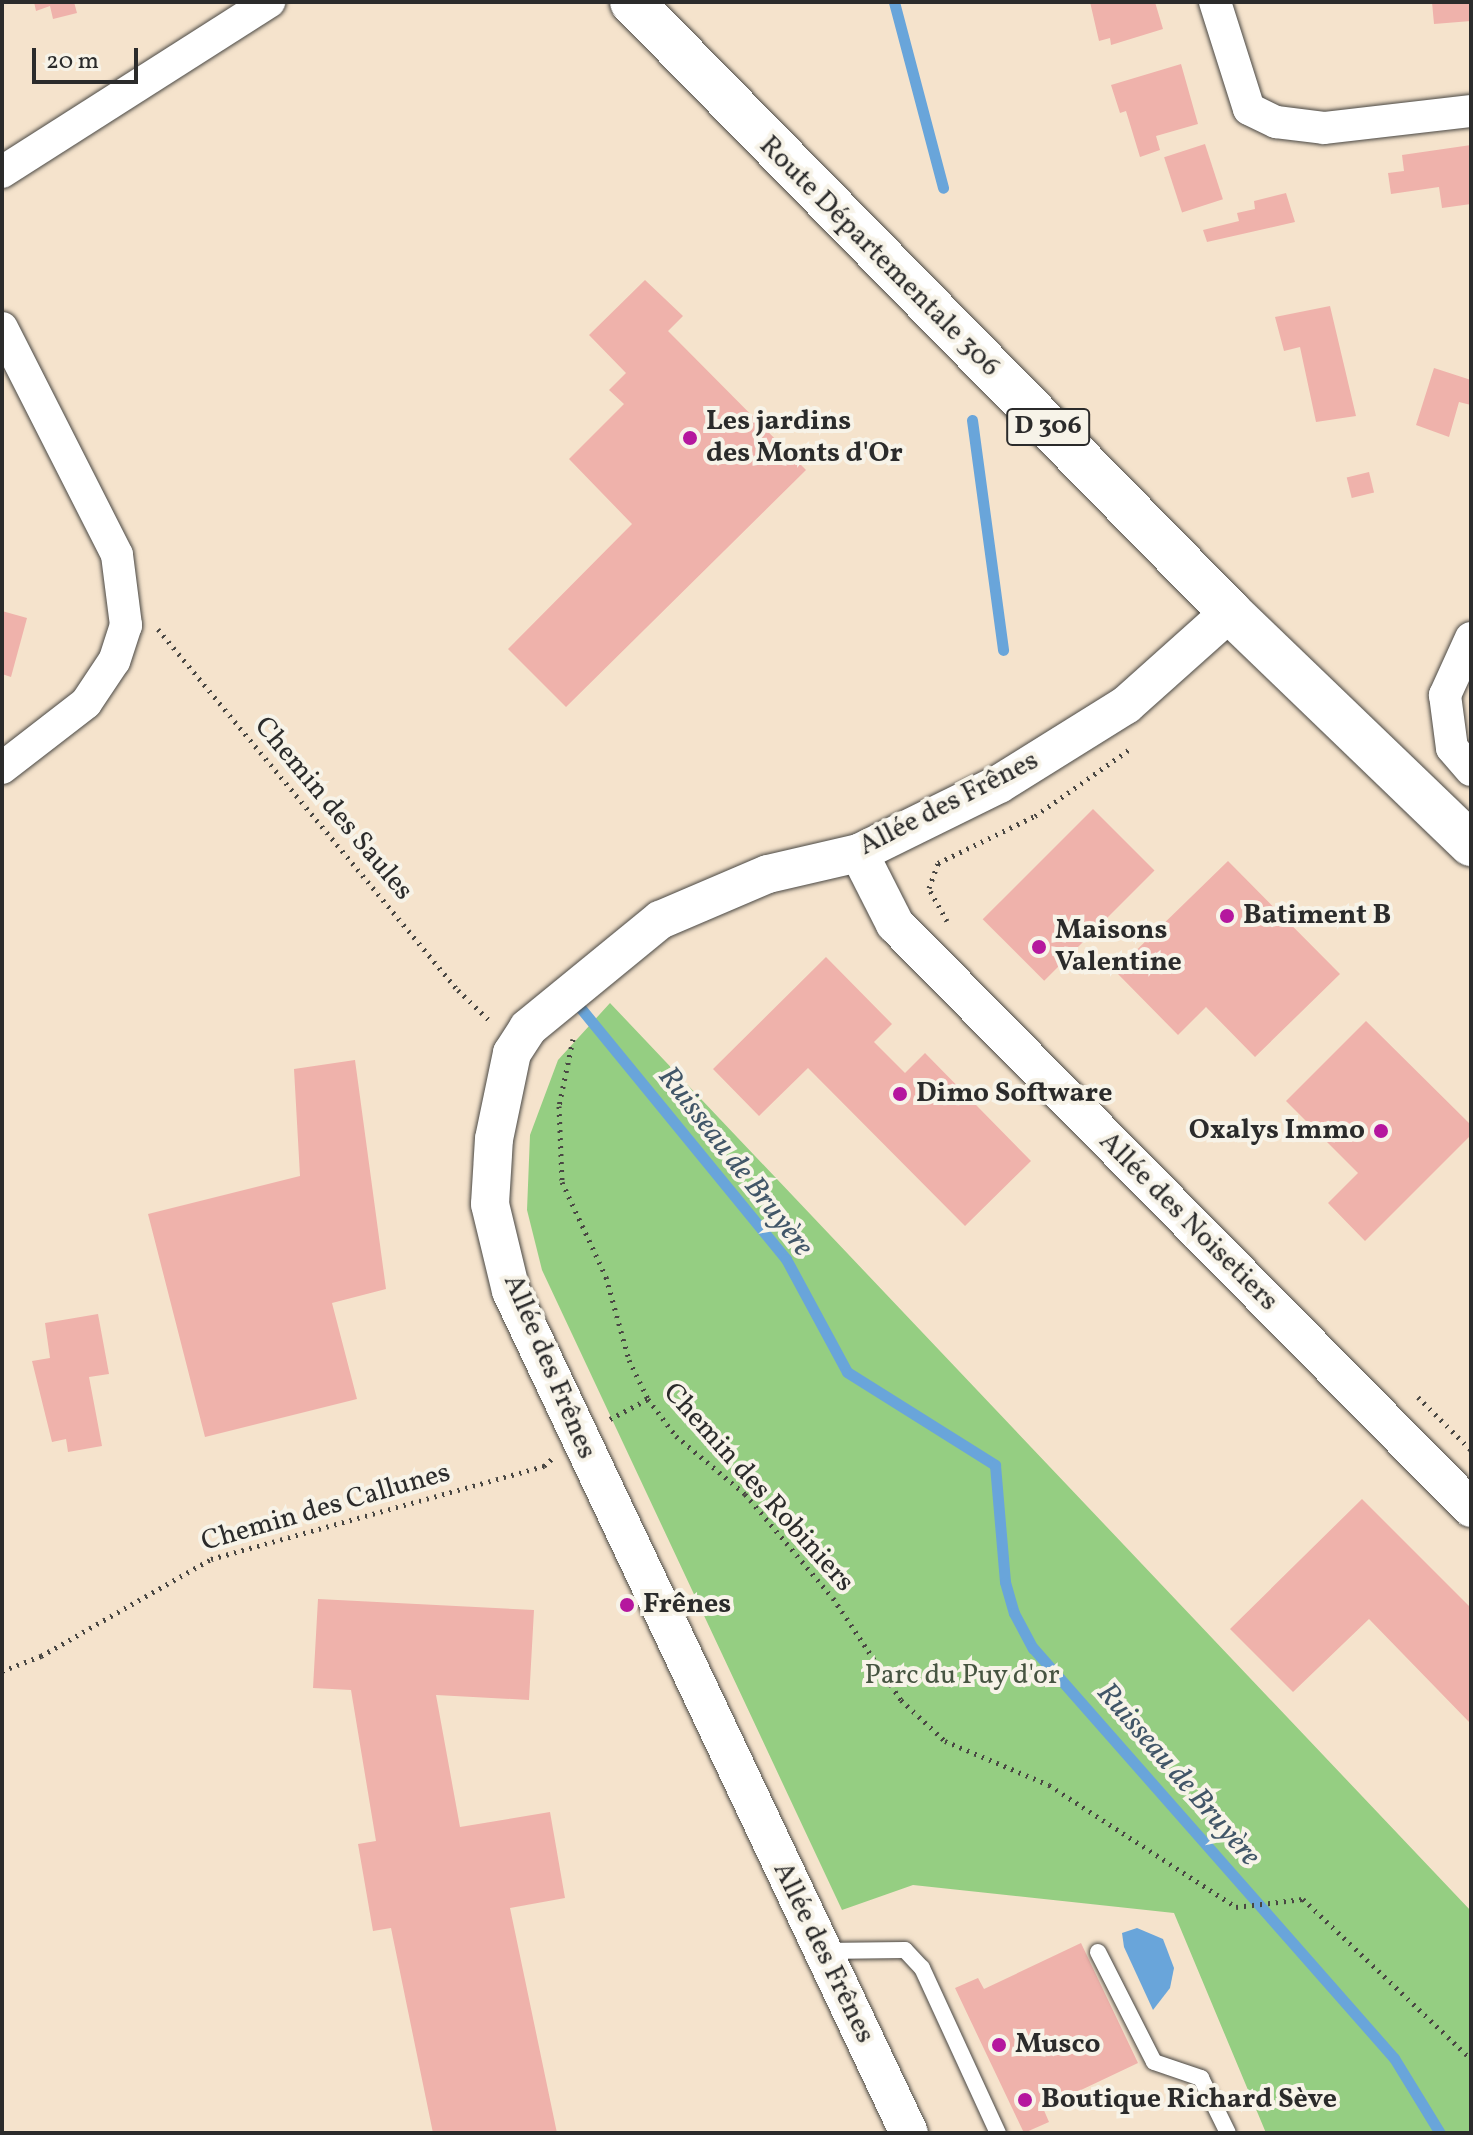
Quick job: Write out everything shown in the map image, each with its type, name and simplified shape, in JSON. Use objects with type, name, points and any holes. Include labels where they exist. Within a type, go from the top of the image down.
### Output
[{"type":"main road","name":"Route Départementale 306","points":[[632,2],[1230,612],[1471,844]]},
{"type":"street","points":[[2,172],[269,2]]},
{"type":"street","points":[[1215,2],[1249,109],[1276,122],[1324,128],[1471,111]]},
{"type":"street","points":[[2,328],[117,555],[125,588],[126,625],[114,661],[86,703],[9,766]]},
{"type":"street","name":"Allée des Frênes","points":[[909,2133],[511,1291],[490,1204],[494,1139],[512,1053],[528,1028],[660,920],[768,874],[859,853],[999,784],[1126,705],[1230,612]]},
{"type":"street","points":[[1471,638],[1445,695],[1452,748],[1471,770]]},
{"type":"street","name":"Allée des Noisetiers","points":[[859,853],[895,924],[1471,1508]]},
{"type":"lane","points":[[822,1951],[905,1950],[922,1968],[998,2133]]},
{"type":"lane","points":[[1098,1952],[1154,2062],[1201,2078],[1228,2133]]},
{"type":"path","name":"Chemin des Saules","points":[[125,588],[458,990],[491,1021],[528,1028]]},
{"type":"path","points":[[958,932],[929,888],[938,863],[1035,816],[1137,743]]},
{"type":"path","name":"Chemin des Robiniers","points":[[528,1028],[573,1038],[559,1106],[562,1182],[606,1277],[629,1360],[648,1399],[676,1436],[745,1494],[833,1598],[901,1700],[945,1741],[1049,1785],[1236,1907],[1303,1899],[1471,2059]]},
{"type":"path","points":[[1407,1386],[1471,1450]]},
{"type":"path","name":"Chemin des Callunes","points":[[2,1671],[41,1656],[211,1559],[544,1466],[577,1436]]},
{"type":"green space","name":"Parc du Puy d'or","points":[[610,1003],[1471,1911],[1471,2133],[1266,2133],[1174,1913],[913,1885],[842,1910],[542,1270],[527,1210],[530,1135],[558,1060]]},
{"type":"water","points":[[1137,1928],[1163,1939],[1174,1968],[1170,1988],[1153,2010],[1124,1947],[1122,1933]]},
{"type":"building","points":[[34,2],[74,2],[77,13],[53,19],[50,6],[36,11]]},
{"type":"building","points":[[1090,2],[1155,2],[1163,29],[1111,45],[1110,38],[1099,41]]},
{"type":"building","points":[[1432,2],[1471,2],[1471,21],[1434,24]]},
{"type":"building","points":[[1181,64],[1198,124],[1156,136],[1160,150],[1140,157],[1126,111],[1120,113],[1111,85]]},
{"type":"building","points":[[1205,144],[1223,199],[1182,212],[1164,157]]},
{"type":"building","points":[[1471,145],[1471,204],[1442,208],[1439,187],[1391,194],[1388,173],[1404,171],[1402,155]]},
{"type":"building","points":[[1286,193],[1295,222],[1207,242],[1203,230],[1239,221],[1237,213],[1255,209],[1254,201]]},
{"type":"building","points":[[645,280],[683,316],[668,331],[806,470],[566,707],[508,649],[632,524],[569,459],[624,404],[609,390],[626,373],[589,335]]},
{"type":"building","points":[[1330,306],[1356,416],[1316,422],[1300,347],[1284,351],[1275,317]]},
{"type":"building","points":[[1434,368],[1471,380],[1471,405],[1459,402],[1449,437],[1416,425]]},
{"type":"building","points":[[1369,472],[1374,492],[1352,498],[1347,478]]},
{"type":"building","points":[[2,611],[27,618],[11,677],[2,674]]},
{"type":"building","points":[[1093,809],[1155,871],[1044,981],[983,919]]},
{"type":"building","name":"Batiment B","points":[[1228,861],[1340,974],[1255,1057],[1206,1007],[1178,1035],[1115,971]]},
{"type":"building","name":"Dimo Software","points":[[826,957],[892,1024],[874,1042],[905,1073],[925,1053],[1031,1161],[965,1226],[808,1068],[759,1116],[713,1069]]},
{"type":"building","points":[[1366,1021],[1471,1125],[1471,1135],[1365,1241],[1328,1203],[1358,1173],[1286,1101]]},
{"type":"building","points":[[355,1060],[386,1289],[332,1303],[357,1399],[205,1437],[148,1214],[300,1176],[294,1069]]},
{"type":"building","points":[[98,1314],[109,1374],[89,1377],[102,1446],[68,1452],[66,1439],[52,1442],[32,1361],[50,1358],[45,1323]]},
{"type":"building","points":[[1362,1499],[1471,1608],[1471,1724],[1369,1619],[1293,1692],[1230,1629]]},
{"type":"building","points":[[318,1599],[534,1610],[529,1700],[436,1695],[460,1827],[550,1812],[565,1898],[510,1908],[557,2133],[433,2133],[391,1928],[373,1931],[358,1844],[376,1841],[351,1690],[313,1688]]},
{"type":"building","points":[[1081,1943],[1138,2063],[1043,2108],[1049,2122],[1024,2133],[955,1988],[978,1978],[984,1989]]},
{"type":"waterway","name":"Ruisseau de Bruyère","points":[[894,2],[943,188]]},
{"type":"waterway","name":"Ruisseau de Bruyère","points":[[972,420],[1003,650]]},
{"type":"waterway","name":"Ruisseau de Bruyère","points":[[574,1000],[786,1259],[847,1372],[995,1465],[1005,1582],[1014,1613],[1033,1648],[1394,2058],[1440,2133]]},
{"type":"place","name":"Les jardins des Monts d'Or","points":[[690,438]]},
{"type":"place","name":"Batiment B","points":[[1227,916]]},
{"type":"place","name":"Maisons Valentine","points":[[1039,947]]},
{"type":"place","name":"Dimo Software","points":[[900,1094]]},
{"type":"place","name":"Oxalys Immo","points":[[1381,1131]]},
{"type":"place","name":"Frênes","points":[[627,1605]]},
{"type":"place","name":"Musco","points":[[999,2045]]},
{"type":"place","name":"Boutique Richard Sève","points":[[1025,2100]]}]
